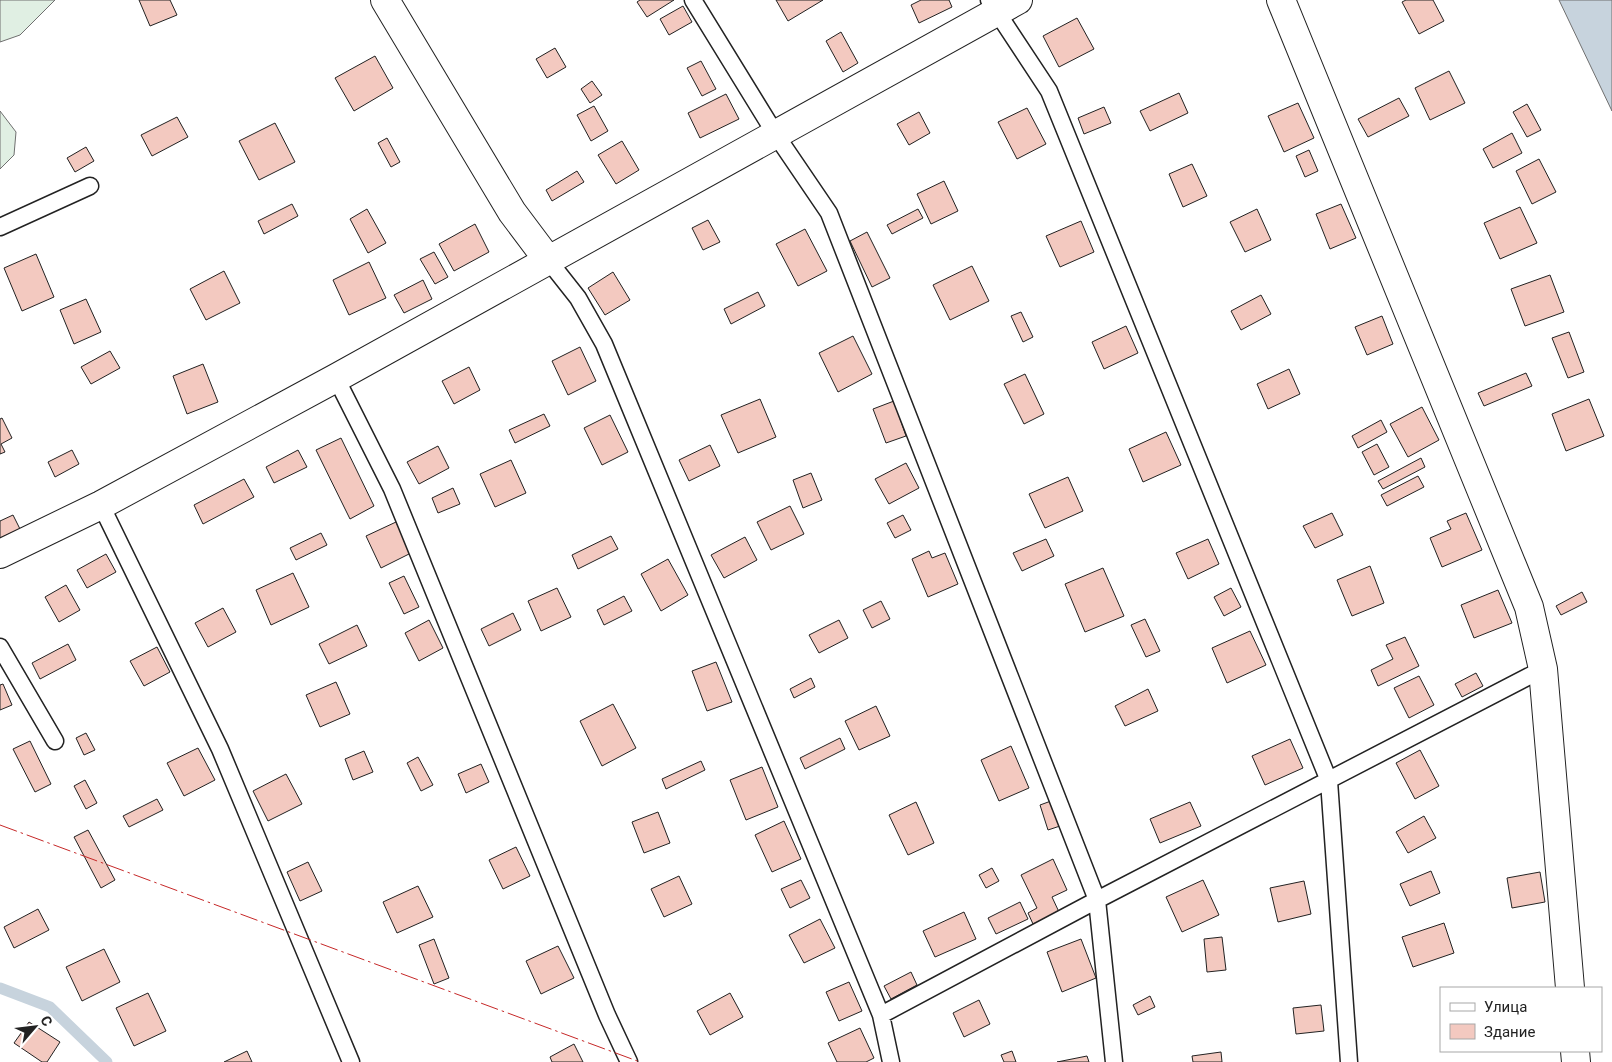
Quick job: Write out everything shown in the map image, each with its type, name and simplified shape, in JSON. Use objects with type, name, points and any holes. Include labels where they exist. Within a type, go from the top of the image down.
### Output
[{"type":"street","points":[[385,0],[512,212],[548,260]]},
{"type":"street","points":[[1281,0],[1528,607],[1543,669],[1570,987]]},
{"type":"street","points":[[0,554],[101,505],[336,378],[776,135],[1001,4]]},
{"type":"lane","points":[[693,0],[776,135],[829,213],[1097,900],[1114,1062]]},
{"type":"lane","points":[[1001,4],[1049,91],[1328,781],[1349,1062]]},
{"type":"lane","points":[[0,227],[90,186]]},
{"type":"lane","points":[[548,260],[578,298],[604,344],[881,1015],[890,1062]]},
{"type":"lane","points":[[336,378],[392,488],[607,1015],[629,1062]]},
{"type":"lane","points":[[101,505],[220,749],[351,1062]]},
{"type":"lane","points":[[0,647],[55,741]]},
{"type":"lane","points":[[881,1015],[1097,900],[1543,669]]},
{"type":"green space","points":[[0,0],[55,0],[20,35],[0,42]]},
{"type":"green space","points":[[0,111],[16,132],[14,155],[0,169]]},
{"type":"shaded area","points":[[1559,0],[1612,0],[1612,111]]},
{"type":"building","points":[[139,0],[170,0],[177,15],[150,26]]},
{"type":"building","points":[[640,0],[674,0],[647,17],[637,2]]},
{"type":"building","points":[[776,0],[823,0],[788,21]]},
{"type":"building","points":[[921,0],[949,0],[952,7],[919,23],[911,5]]},
{"type":"building","points":[[1406,0],[1433,0],[1444,21],[1419,34],[1402,2]]},
{"type":"building","points":[[683,6],[692,22],[669,35],[660,19]]},
{"type":"building","points":[[1077,18],[1094,49],[1059,67],[1043,36]]},
{"type":"building","points":[[841,32],[858,63],[843,72],[826,41]]},
{"type":"building","points":[[555,48],[566,67],[547,78],[536,59]]},
{"type":"building","points":[[375,56],[393,88],[354,111],[335,78]]},
{"type":"building","points":[[701,61],[716,89],[702,96],[687,68]]},
{"type":"building","points":[[1449,71],[1465,103],[1430,120],[1415,88]]},
{"type":"building","points":[[592,81],[602,95],[590,103],[581,89]]},
{"type":"building","points":[[1179,93],[1188,113],[1150,131],[1140,111]]},
{"type":"building","points":[[726,94],[739,119],[700,138],[688,113]]},
{"type":"building","points":[[1399,98],[1409,116],[1368,137],[1358,119]]},
{"type":"building","points":[[1298,103],[1314,138],[1284,152],[1268,116]]},
{"type":"building","points":[[1527,104],[1541,130],[1527,137],[1513,112]]},
{"type":"building","points":[[594,106],[608,131],[591,141],[577,115]]},
{"type":"building","points":[[1104,107],[1111,123],[1084,134],[1078,118]]},
{"type":"building","points":[[1027,108],[1046,144],[1017,159],[998,122]]},
{"type":"building","points":[[919,112],[930,133],[909,145],[897,124]]},
{"type":"building","points":[[177,117],[188,137],[152,156],[141,135]]},
{"type":"building","points":[[275,123],[295,162],[259,180],[239,141]]},
{"type":"building","points":[[1512,133],[1522,153],[1493,168],[1483,149]]},
{"type":"building","points":[[387,138],[400,162],[391,167],[378,143]]},
{"type":"building","points":[[622,141],[639,170],[616,184],[598,155]]},
{"type":"building","points":[[86,147],[94,161],[75,172],[67,158]]},
{"type":"building","points":[[1309,150],[1318,171],[1305,177],[1296,156]]},
{"type":"building","points":[[1539,159],[1556,192],[1532,204],[1516,171]]},
{"type":"building","points":[[1192,164],[1207,196],[1183,207],[1169,174]]},
{"type":"building","points":[[577,171],[584,182],[552,201],[546,190]]},
{"type":"building","points":[[944,181],[958,211],[931,224],[917,194]]},
{"type":"building","points":[[292,204],[298,216],[264,234],[258,221]]},
{"type":"building","points":[[1341,204],[1356,238],[1330,249],[1316,214]]},
{"type":"building","points":[[1520,207],[1537,243],[1500,259],[1484,223]]},
{"type":"building","points":[[367,209],[386,243],[368,253],[350,219]]},
{"type":"building","points":[[918,209],[923,218],[892,234],[887,225]]},
{"type":"building","points":[[1257,209],[1271,240],[1245,252],[1230,222]]},
{"type":"building","points":[[708,220],[720,242],[703,250],[692,228]]},
{"type":"building","points":[[1081,221],[1094,252],[1060,267],[1046,236]]},
{"type":"building","points":[[475,224],[489,252],[454,271],[439,244]]},
{"type":"building","points":[[805,229],[827,271],[798,286],[776,244]]},
{"type":"building","points":[[867,232],[890,278],[872,287],[850,241]]},
{"type":"building","points":[[434,252],[448,277],[435,284],[420,259]]},
{"type":"building","points":[[36,254],[54,297],[22,311],[4,268]]},
{"type":"building","points":[[369,262],[386,298],[349,315],[333,280]]},
{"type":"building","points":[[972,266],[989,301],[950,320],[933,285]]},
{"type":"building","points":[[224,271],[240,303],[206,320],[190,289]]},
{"type":"building","points":[[613,272],[630,300],[605,315],[588,288]]},
{"type":"building","points":[[1550,275],[1564,312],[1525,326],[1511,289]]},
{"type":"building","points":[[423,280],[432,299],[404,313],[394,295]]},
{"type":"building","points":[[758,292],[765,306],[731,324],[724,309]]},
{"type":"building","points":[[1261,295],[1271,314],[1241,330],[1231,311]]},
{"type":"building","points":[[86,299],[101,332],[74,344],[60,310]]},
{"type":"building","points":[[1021,312],[1033,337],[1023,342],[1011,316]]},
{"type":"building","points":[[1382,316],[1393,344],[1367,355],[1355,327]]},
{"type":"building","points":[[1126,326],[1138,353],[1104,369],[1092,342]]},
{"type":"building","points":[[1569,332],[1584,372],[1568,378],[1552,338]]},
{"type":"building","points":[[853,336],[872,374],[838,392],[819,353]]},
{"type":"building","points":[[580,347],[596,381],[568,395],[552,361]]},
{"type":"building","points":[[110,351],[120,368],[91,384],[81,367]]},
{"type":"building","points":[[203,364],[218,402],[187,414],[173,376]]},
{"type":"building","points":[[469,367],[480,390],[454,404],[442,381]]},
{"type":"building","points":[[1289,369],[1300,394],[1268,409],[1257,384]]},
{"type":"building","points":[[1526,373],[1532,386],[1484,406],[1478,393]]},
{"type":"building","points":[[1025,374],[1044,414],[1024,424],[1004,384]]},
{"type":"building","points":[[760,399],[776,437],[738,453],[721,415]]},
{"type":"building","points":[[1589,399],[1604,436],[1566,451],[1552,414]]},
{"type":"building","points":[[894,401],[906,436],[886,443],[873,409]]},
{"type":"building","points":[[1422,407],[1439,440],[1408,457],[1390,424]]},
{"type":"building","points":[[544,414],[550,426],[515,443],[509,430]]},
{"type":"building","points":[[610,415],[628,452],[602,465],[584,428]]},
{"type":"building","points":[[2,418],[12,438],[1,444],[5,452],[0,454],[0,419]]},
{"type":"building","points":[[1381,420],[1387,432],[1358,448],[1352,436]]},
{"type":"building","points":[[1166,432],[1181,465],[1143,482],[1129,449]]},
{"type":"building","points":[[341,438],[374,506],[350,519],[316,450]]},
{"type":"building","points":[[1377,444],[1389,467],[1374,475],[1362,452]]},
{"type":"building","points":[[710,445],[720,466],[689,481],[679,460]]},
{"type":"building","points":[[438,446],[449,468],[419,484],[407,462]]},
{"type":"building","points":[[72,450],[79,464],[55,477],[48,462]]},
{"type":"building","points":[[298,450],[307,467],[274,483],[266,467]]},
{"type":"building","points":[[1421,458],[1425,467],[1383,489],[1378,481]]},
{"type":"building","points":[[511,460],[526,493],[495,507],[480,474]]},
{"type":"building","points":[[906,463],[919,488],[889,504],[875,479]]},
{"type":"building","points":[[811,473],[822,500],[803,508],[793,480]]},
{"type":"building","points":[[1418,476],[1424,487],[1387,506],[1381,495]]},
{"type":"building","points":[[1068,477],[1083,511],[1045,528],[1029,494]]},
{"type":"building","points":[[244,479],[254,497],[203,524],[194,505]]},
{"type":"building","points":[[453,488],[460,504],[438,513],[432,498]]},
{"type":"building","points":[[790,506],[804,534],[771,550],[757,522]]},
{"type":"building","points":[[1332,513],[1343,535],[1315,548],[1303,526]]},
{"type":"building","points":[[1466,513],[1482,550],[1442,567],[1430,538],[1451,529],[1447,521]]},
{"type":"building","points":[[13,515],[20,529],[0,538],[0,521]]},
{"type":"building","points":[[903,515],[911,530],[895,538],[887,523]]},
{"type":"building","points":[[396,522],[411,553],[381,568],[366,536]]},
{"type":"building","points":[[321,533],[327,545],[296,560],[290,548]]},
{"type":"building","points":[[611,536],[618,549],[578,569],[572,555]]},
{"type":"building","points":[[745,537],[757,560],[724,578],[711,555]]},
{"type":"building","points":[[1046,539],[1054,556],[1022,571],[1013,553]]},
{"type":"building","points":[[1208,539],[1219,564],[1188,579],[1176,553]]},
{"type":"building","points":[[929,551],[932,558],[945,553],[958,584],[928,597],[912,559]]},
{"type":"building","points":[[106,554],[116,572],[87,588],[77,570]]},
{"type":"building","points":[[668,559],[688,595],[661,611],[641,574]]},
{"type":"building","points":[[1370,566],[1384,603],[1352,616],[1337,580]]},
{"type":"building","points":[[1103,568],[1124,616],[1085,632],[1065,584]]},
{"type":"building","points":[[293,573],[309,607],[271,625],[256,590]]},
{"type":"building","points":[[404,576],[419,607],[404,614],[389,583]]},
{"type":"building","points":[[66,585],[80,610],[59,622],[45,597]]},
{"type":"building","points":[[557,588],[571,617],[541,631],[528,601]]},
{"type":"building","points":[[1231,588],[1241,607],[1224,616],[1214,597]]},
{"type":"building","points":[[1498,590],[1512,623],[1474,638],[1461,605]]},
{"type":"building","points":[[1582,592],[1587,602],[1561,615],[1556,606]]},
{"type":"building","points":[[624,596],[632,611],[604,625],[597,610]]},
{"type":"building","points":[[881,601],[890,619],[872,628],[863,610]]},
{"type":"building","points":[[223,608],[236,632],[208,647],[195,623]]},
{"type":"building","points":[[513,613],[521,630],[489,646],[481,629]]},
{"type":"building","points":[[1145,619],[1160,651],[1146,657],[1131,625]]},
{"type":"building","points":[[429,620],[443,648],[419,661],[405,633]]},
{"type":"building","points":[[839,620],[848,638],[819,653],[809,635]]},
{"type":"building","points":[[357,625],[367,646],[329,664],[319,644]]},
{"type":"building","points":[[1250,631],[1266,665],[1227,683],[1212,648]]},
{"type":"building","points":[[1405,637],[1419,666],[1378,686],[1371,670],[1393,659],[1386,645]]},
{"type":"building","points":[[68,644],[76,660],[40,679],[32,663]]},
{"type":"building","points":[[157,647],[170,672],[144,686],[130,661]]},
{"type":"building","points":[[716,662],[732,702],[707,711],[692,671]]},
{"type":"building","points":[[1476,673],[1483,686],[1462,697],[1455,684]]},
{"type":"building","points":[[1419,676],[1434,705],[1409,718],[1394,688]]},
{"type":"building","points":[[811,678],[815,687],[794,698],[790,689]]},
{"type":"building","points":[[336,682],[350,714],[320,727],[306,695]]},
{"type":"building","points":[[3,684],[12,705],[0,710],[0,685]]},
{"type":"building","points":[[1148,689],[1158,711],[1125,726],[1115,706]]},
{"type":"building","points":[[613,704],[636,748],[602,766],[580,721]]},
{"type":"building","points":[[876,706],[890,736],[859,750],[845,721]]},
{"type":"building","points":[[86,733],[95,750],[84,755],[76,738]]},
{"type":"building","points":[[840,738],[845,749],[805,769],[800,758]]},
{"type":"building","points":[[1290,739],[1303,768],[1265,785],[1252,756]]},
{"type":"building","points":[[30,741],[51,784],[35,792],[13,749]]},
{"type":"building","points":[[1011,746],[1029,788],[999,801],[981,760]]},
{"type":"building","points":[[198,748],[215,780],[184,796],[167,763]]},
{"type":"building","points":[[1420,750],[1439,786],[1415,799],[1396,763]]},
{"type":"building","points":[[364,751],[373,772],[353,780],[345,759]]},
{"type":"building","points":[[418,757],[433,785],[421,791],[407,763]]},
{"type":"building","points":[[701,761],[705,770],[666,789],[662,779]]},
{"type":"building","points":[[481,764],[489,782],[466,793],[458,774]]},
{"type":"building","points":[[762,767],[778,807],[746,820],[730,780]]},
{"type":"building","points":[[286,774],[302,804],[268,821],[253,791]]},
{"type":"building","points":[[85,780],[97,803],[86,809],[74,786]]},
{"type":"building","points":[[157,799],[163,810],[129,827],[123,816]]},
{"type":"building","points":[[1051,801],[1060,826],[1048,830],[1040,805]]},
{"type":"building","points":[[916,802],[934,843],[908,855],[889,815]]},
{"type":"building","points":[[1190,802],[1201,826],[1160,843],[1150,819]]},
{"type":"building","points":[[658,812],[670,843],[644,853],[632,822]]},
{"type":"building","points":[[1424,816],[1436,838],[1408,853],[1396,832]]},
{"type":"building","points":[[784,821],[801,859],[772,872],[755,835]]},
{"type":"building","points":[[88,830],[115,880],[101,888],[74,837]]},
{"type":"building","points":[[516,847],[530,876],[503,889],[489,860]]},
{"type":"building","points":[[1053,859],[1067,890],[1052,897],[1059,912],[1033,924],[1028,913],[1037,908],[1021,875]]},
{"type":"building","points":[[308,862],[322,891],[300,901],[287,872]]},
{"type":"building","points":[[992,868],[999,881],[986,888],[979,875]]},
{"type":"building","points":[[1431,871],[1440,893],[1410,906],[1400,884]]},
{"type":"building","points":[[1540,872],[1545,902],[1512,908],[1507,878]]},
{"type":"building","points":[[679,876],[692,904],[664,917],[651,889]]},
{"type":"building","points":[[801,880],[810,898],[790,908],[781,889]]},
{"type":"building","points":[[1203,880],[1219,915],[1182,932],[1166,897]]},
{"type":"building","points":[[1304,881],[1311,914],[1278,922],[1270,888]]},
{"type":"building","points":[[418,886],[433,917],[397,933],[383,902]]},
{"type":"building","points":[[1020,902],[1028,919],[996,934],[988,918]]},
{"type":"building","points":[[38,909],[49,930],[14,948],[4,927]]},
{"type":"building","points":[[964,912],[976,939],[935,957],[923,931]]},
{"type":"building","points":[[820,919],[835,948],[804,963],[789,935]]},
{"type":"building","points":[[1444,923],[1454,953],[1413,967],[1402,937]]},
{"type":"building","points":[[1222,937],[1226,970],[1207,972],[1204,939]]},
{"type":"building","points":[[434,939],[449,978],[434,984],[419,945]]},
{"type":"building","points":[[1081,939],[1096,978],[1062,992],[1047,952]]},
{"type":"building","points":[[558,946],[574,978],[541,994],[526,961]]},
{"type":"building","points":[[104,949],[120,982],[82,1001],[66,967]]},
{"type":"building","points":[[911,972],[917,985],[891,999],[884,986]]},
{"type":"building","points":[[849,982],[862,1011],[839,1021],[826,992]]},
{"type":"building","points":[[148,993],[166,1031],[134,1046],[116,1008]]},
{"type":"building","points":[[730,993],[743,1017],[710,1035],[697,1011]]},
{"type":"building","points":[[1150,996],[1155,1007],[1138,1015],[1133,1005]]},
{"type":"building","points":[[979,1000],[990,1024],[964,1037],[953,1013]]},
{"type":"building","points":[[1321,1005],[1324,1031],[1296,1034],[1293,1008]]},
{"type":"building","points":[[29,1022],[60,1042],[47,1062],[42,1062],[14,1043]]},
{"type":"building","points":[[860,1028],[874,1058],[866,1062],[837,1062],[828,1043]]},
{"type":"building","points":[[574,1044],[583,1062],[552,1062],[550,1057]]},
{"type":"building","points":[[247,1051],[252,1062],[224,1062]]},
{"type":"building","points":[[1012,1051],[1016,1062],[1004,1062],[1001,1055]]},
{"type":"building","points":[[1221,1052],[1222,1062],[1193,1062],[1192,1056]]},
{"type":"building","points":[[1087,1056],[1089,1062],[1057,1062]]},
{"type":"waterway","points":[[0,988],[50,1007],[107,1062]]},
{"type":"power","points":[[0,825],[640,1062]]}]
